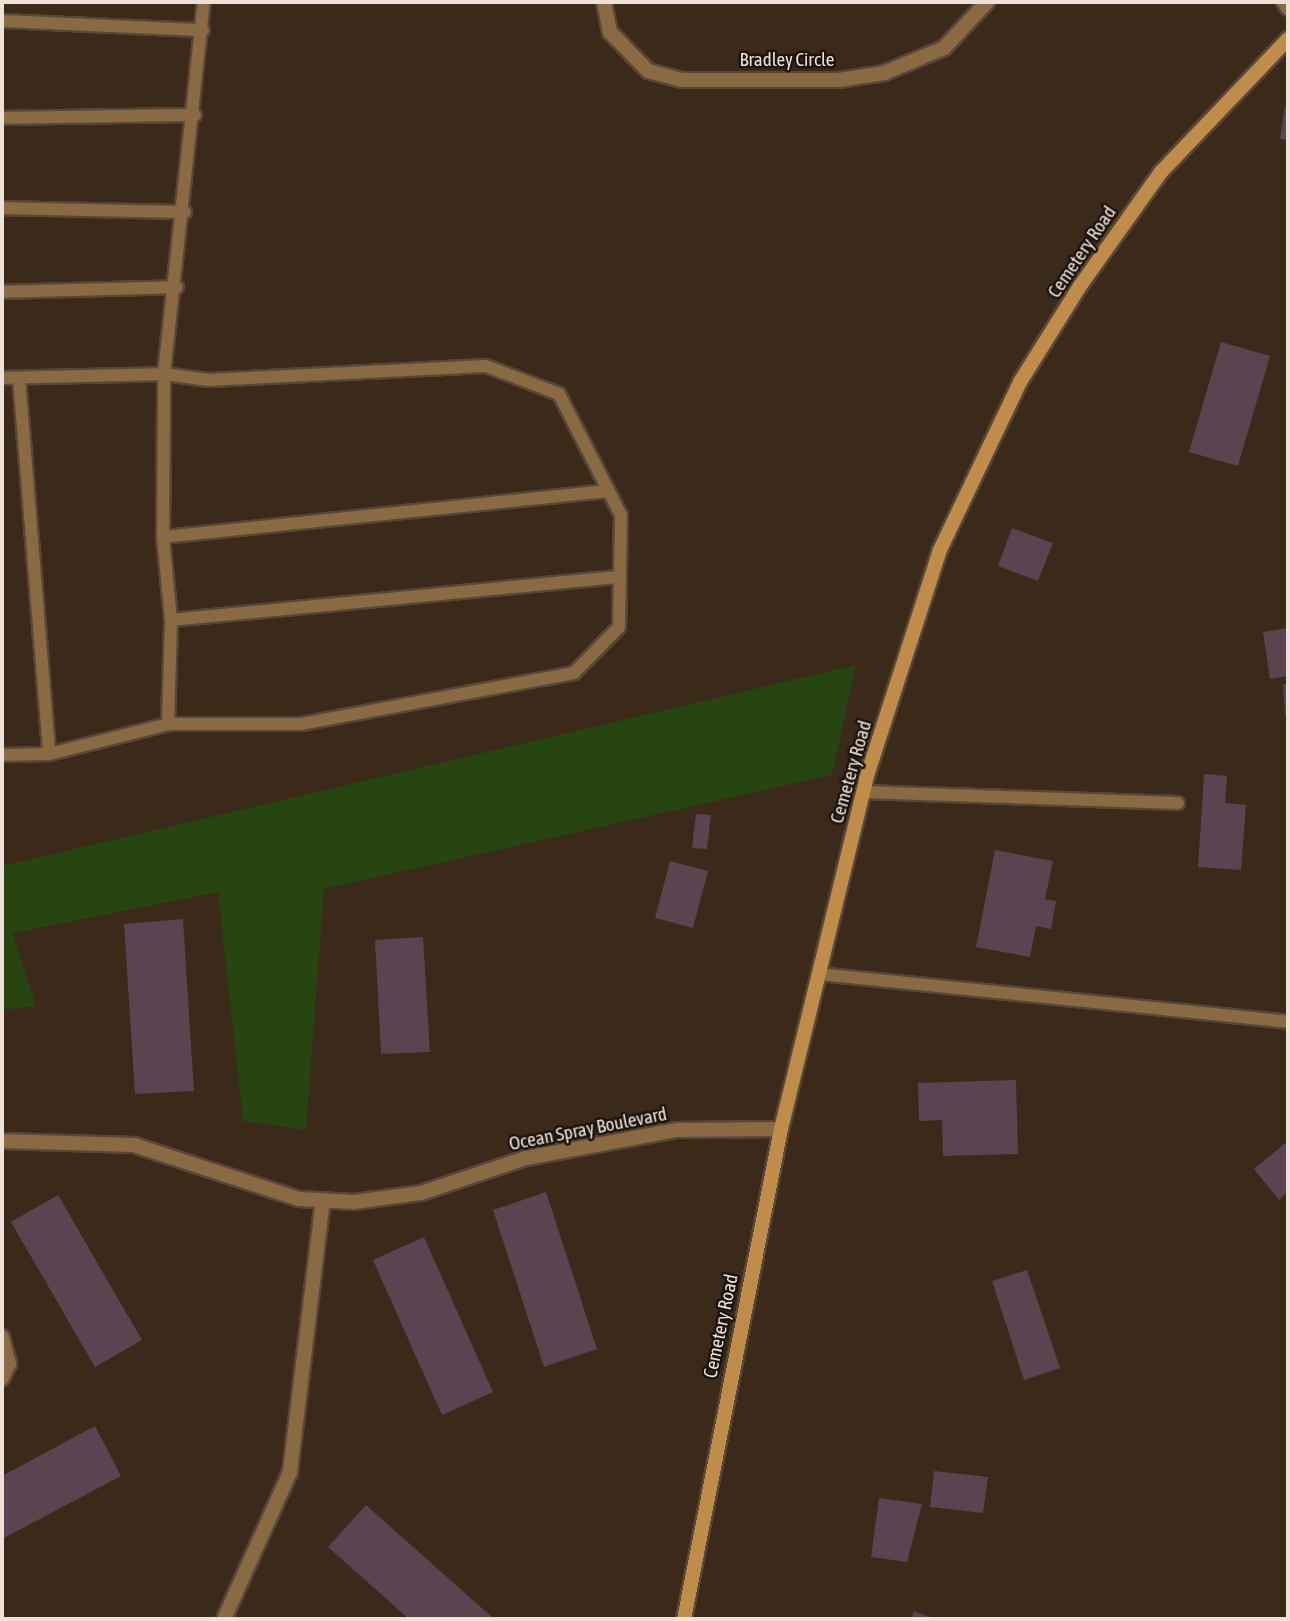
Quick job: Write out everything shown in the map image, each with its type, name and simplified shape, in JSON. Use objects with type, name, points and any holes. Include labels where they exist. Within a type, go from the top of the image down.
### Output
[{"type":"street","name":"Bradley Circle","points":[[604,2],[610,32],[648,71],[682,79],[812,80],[884,74],[944,48],[987,2]]},
{"type":"street","points":[[1283,2],[1288,8]]},
{"type":"street","name":"Cemetery Road","points":[[684,1619],[781,1129],[863,792],[940,550],[1020,382],[1161,172],[1256,65],[1288,39]]},
{"type":"street","name":"Ocean Spray Boulevard","points":[[2,1141],[134,1145],[323,1202],[421,1193],[526,1158],[677,1130],[781,1129]]},
{"type":"street","points":[[224,1619],[290,1472],[323,1202]]},
{"type":"street","points":[[2,1337],[9,1364],[2,1378]]},
{"type":"lane","points":[[168,724],[171,620],[163,537],[164,374],[177,287],[204,30],[204,2]]},
{"type":"lane","points":[[2,21],[204,30]]},
{"type":"lane","points":[[2,118],[195,115]]},
{"type":"lane","points":[[2,208],[185,212]]},
{"type":"lane","points":[[2,292],[177,287]]},
{"type":"lane","points":[[2,379],[164,374],[209,380],[486,366],[559,394],[621,515],[617,577],[619,627],[574,673],[302,724],[168,724],[49,754],[2,755]]},
{"type":"lane","points":[[19,378],[49,754]]},
{"type":"lane","points":[[163,537],[609,491]]},
{"type":"lane","points":[[171,620],[617,577]]},
{"type":"lane","points":[[863,792],[1178,803]]},
{"type":"lane","points":[[819,975],[1288,1022]]},
{"type":"green space","points":[[856,665],[832,775],[324,889],[306,1130],[243,1121],[218,892],[13,933],[36,1006],[2,1010],[2,866]]},
{"type":"building","points":[[1285,106],[1288,107],[1288,140],[1280,139]]},
{"type":"building","points":[[1221,342],[1270,356],[1238,466],[1189,452]]},
{"type":"building","points":[[1012,528],[1053,543],[1038,581],[998,566]]},
{"type":"building","points":[[1288,628],[1288,676],[1270,679],[1263,632]]},
{"type":"building","points":[[1283,684],[1288,684],[1288,715],[1285,715]]},
{"type":"building","points":[[1204,774],[1227,776],[1225,803],[1246,805],[1241,870],[1198,867]]},
{"type":"building","points":[[696,814],[711,815],[707,849],[692,848]]},
{"type":"building","points":[[995,850],[1053,861],[1045,899],[1056,901],[1051,929],[1036,926],[1030,957],[976,947]]},
{"type":"building","points":[[670,861],[708,871],[693,928],[655,918]]},
{"type":"building","points":[[183,919],[194,1091],[135,1094],[124,924]]},
{"type":"building","points":[[423,937],[430,1052],[381,1054],[375,940]]},
{"type":"building","points":[[1016,1080],[1018,1154],[943,1156],[942,1120],[919,1121],[918,1083]]},
{"type":"building","points":[[1288,1141],[1288,1192],[1279,1200],[1254,1169]]},
{"type":"building","points":[[546,1192],[597,1349],[544,1367],[493,1210]]},
{"type":"building","points":[[58,1195],[142,1340],[95,1367],[11,1222]]},
{"type":"building","points":[[424,1237],[493,1392],[442,1415],[373,1260]]},
{"type":"building","points":[[1027,1270],[1060,1368],[1024,1380],[992,1281]]},
{"type":"building","points":[[95,1426],[121,1476],[2,1539],[2,1476]]},
{"type":"building","points":[[934,1471],[988,1477],[983,1513],[930,1507]]},
{"type":"building","points":[[879,1498],[922,1504],[907,1562],[871,1557]]},
{"type":"building","points":[[366,1505],[492,1617],[409,1619],[328,1547]]},
{"type":"building","points":[[914,1611],[935,1619],[911,1619]]}]
